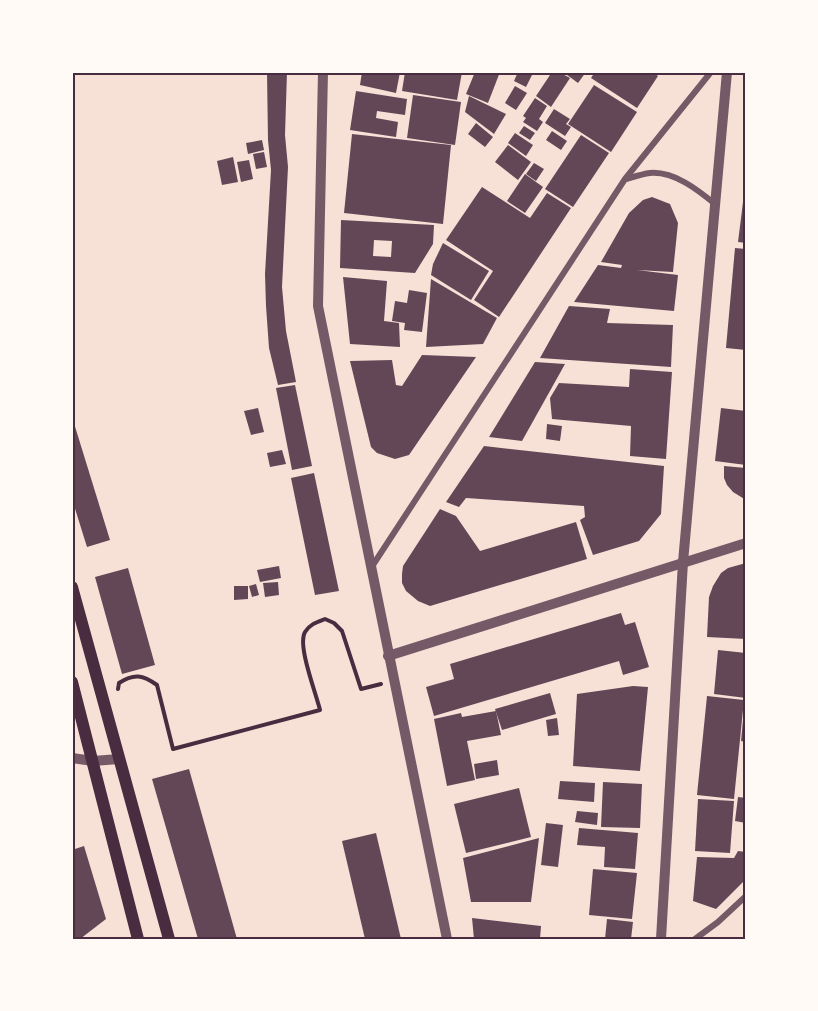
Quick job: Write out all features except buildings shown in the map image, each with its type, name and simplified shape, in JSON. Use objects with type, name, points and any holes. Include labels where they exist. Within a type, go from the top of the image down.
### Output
[{"type":"main road","points":[[72,587],[169,939]]},
{"type":"main road","points":[[72,682],[138,939]]},
{"type":"street","points":[[323,72],[318,306],[447,939]]},
{"type":"street","points":[[371,569],[625,179],[711,72]]},
{"type":"street","points":[[662,939],[683,562],[727,72]]},
{"type":"street","points":[[625,179],[651,173],[673,178],[691,185],[715,204]]},
{"type":"street","points":[[388,656],[746,543]]},
{"type":"street","points":[[72,758],[93,761],[120,759]]},
{"type":"street","points":[[695,939],[711,928],[746,896]]},
{"type":"path","points":[[117,695],[119,682],[129,676],[146,676],[157,685],[174,749],[321,710],[303,646],[304,634],[311,625],[325,619],[334,623],[342,631],[361,689],[393,682]]}]
